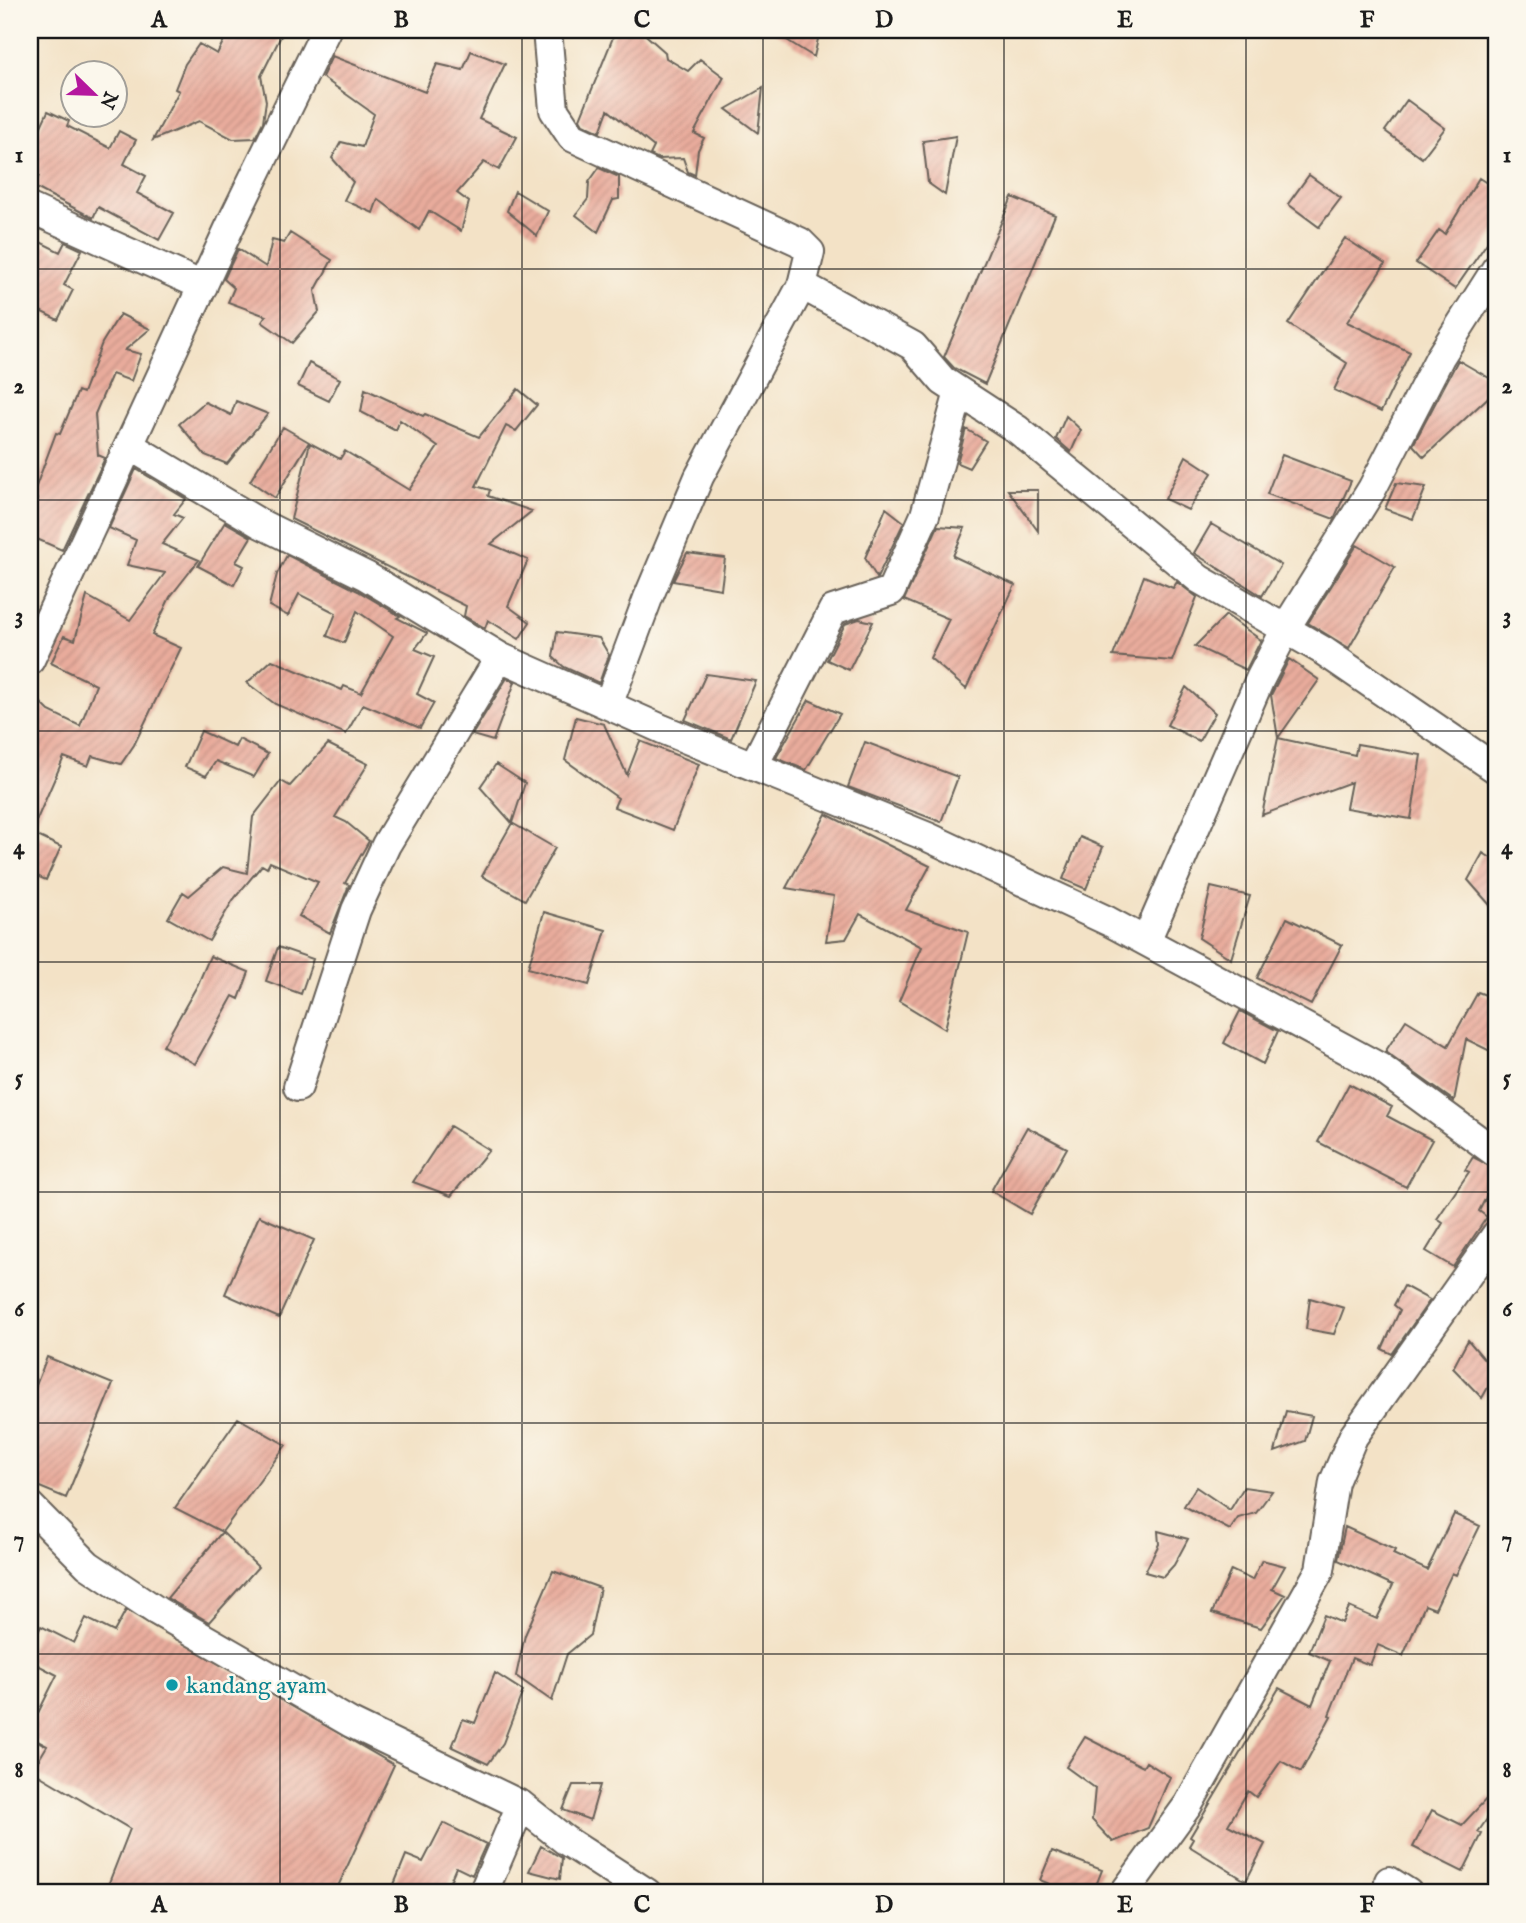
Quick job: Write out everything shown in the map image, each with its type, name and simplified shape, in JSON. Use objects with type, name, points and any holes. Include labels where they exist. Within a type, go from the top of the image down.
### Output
[{"type":"street","points":[[30,660],[203,286],[326,30]]},
{"type":"street","points":[[547,30],[554,110],[572,137],[800,242],[810,252],[802,285],[699,477],[648,598],[608,705]]},
{"type":"street","points":[[30,208],[203,286]]},
{"type":"street","points":[[1146,941],[1260,679],[1286,629],[1371,489],[1440,357],[1496,270]]},
{"type":"street","points":[[802,285],[913,346],[943,381],[1018,430],[1199,579],[1322,650],[1496,769]]},
{"type":"street","points":[[754,765],[833,610],[891,592],[925,515],[959,392]]},
{"type":"street","points":[[130,446],[261,524],[366,576],[500,657],[608,705],[928,836],[1146,941],[1380,1067],[1496,1153]]},
{"type":"street","points":[[298,1087],[356,910],[386,845],[500,657]]},
{"type":"street","points":[[1124,1893],[1188,1805],[1320,1570],[1334,1482],[1353,1437],[1496,1236]]},
{"type":"street","points":[[30,1506],[89,1565],[189,1631],[351,1723],[521,1805],[565,1840],[647,1893]]},
{"type":"street","points":[[483,1893],[521,1805]]},
{"type":"building","points":[[229,30],[284,30],[261,76],[266,101],[263,122],[255,138],[233,139],[199,121],[153,140],[179,91],[175,89],[185,64],[199,44],[217,54]]},
{"type":"building","points":[[616,30],[640,30],[665,52],[666,58],[688,71],[700,59],[724,77],[694,133],[704,138],[698,150],[695,175],[688,172],[683,158],[659,159],[650,155],[654,147],[608,110],[600,132],[583,124],[580,119]]},
{"type":"building","points":[[771,30],[820,30],[814,57],[801,49]]},
{"type":"building","points":[[471,51],[505,64],[479,119],[517,137],[499,170],[484,162],[457,193],[469,202],[461,231],[429,211],[419,230],[378,199],[373,213],[344,200],[353,182],[332,158],[341,142],[362,147],[374,114],[322,77],[332,56],[425,92],[437,64],[463,70]]},
{"type":"building","points":[[763,88],[758,133],[726,109]]},
{"type":"building","points":[[1407,100],[1445,128],[1422,158],[1385,131]]},
{"type":"building","points":[[48,111],[60,117],[60,130],[75,130],[110,148],[119,131],[136,140],[124,164],[146,176],[137,193],[174,213],[159,240],[98,207],[93,218],[34,187],[39,176],[30,171],[30,150]]},
{"type":"building","points":[[956,136],[945,195],[928,183],[923,141]]},
{"type":"building","points":[[599,168],[619,177],[619,199],[613,200],[598,232],[576,215],[588,199],[589,182]]},
{"type":"building","points":[[1309,175],[1341,198],[1319,227],[1288,204]]},
{"type":"building","points":[[1479,178],[1496,189],[1496,230],[1455,289],[1416,263],[1439,230],[1445,234]]},
{"type":"building","points":[[515,191],[548,211],[537,236],[507,211]]},
{"type":"building","points":[[1012,197],[1055,215],[985,384],[954,368],[944,357]]},
{"type":"building","points":[[290,233],[332,260],[315,291],[319,312],[292,343],[262,322],[266,316],[228,302],[234,288],[224,279],[238,249],[266,267],[272,240],[284,243]]},
{"type":"building","points":[[30,237],[60,252],[65,242],[82,250],[64,285],[73,290],[58,320],[32,307],[39,292],[30,288]]},
{"type":"building","points":[[1345,238],[1385,264],[1347,322],[1410,352],[1381,412],[1334,390],[1347,363],[1288,324]]},
{"type":"building","points":[[120,314],[150,329],[125,350],[141,354],[131,381],[112,374],[95,414],[98,455],[105,458],[62,550],[30,536],[30,513],[37,499],[32,497],[56,433],[60,434],[78,391],[83,393],[102,343]]},
{"type":"building","points":[[1458,360],[1496,382],[1496,390],[1424,457],[1413,445]]},
{"type":"building","points":[[309,363],[340,379],[329,401],[298,386]]},
{"type":"building","points":[[365,389],[423,416],[425,414],[479,437],[518,389],[537,405],[516,431],[506,426],[476,486],[490,490],[488,496],[532,511],[491,544],[528,560],[508,606],[530,622],[519,639],[488,620],[485,628],[464,616],[466,606],[291,519],[310,443],[340,459],[345,451],[409,490],[438,447],[400,420],[396,430],[361,412]]},
{"type":"building","points":[[236,401],[268,414],[227,464],[205,455],[179,424],[205,402],[231,415]]},
{"type":"building","points":[[1066,416],[1081,430],[1071,452],[1056,439]]},
{"type":"building","points":[[283,427],[309,442],[275,498],[250,481]]},
{"type":"building","points":[[966,429],[986,441],[969,468],[957,463]]},
{"type":"building","points":[[1282,455],[1351,481],[1334,519],[1267,494]]},
{"type":"building","points":[[1186,456],[1212,473],[1188,510],[1165,499]]},
{"type":"building","points":[[136,469],[186,499],[174,514],[183,518],[162,544],[199,560],[170,597],[152,635],[181,648],[134,745],[121,764],[92,756],[88,766],[64,757],[31,833],[61,847],[46,880],[30,873],[30,692],[49,711],[80,726],[96,685],[51,663],[64,636],[75,640],[87,596],[130,620],[165,573],[127,565],[136,540],[109,528]]},
{"type":"building","points":[[1396,483],[1426,487],[1413,519],[1385,509]]},
{"type":"building","points":[[1008,490],[1038,490],[1038,531]]},
{"type":"building","points":[[886,508],[904,522],[877,578],[865,558]]},
{"type":"building","points":[[225,522],[251,537],[236,562],[244,566],[234,585],[198,566]]},
{"type":"building","points":[[1211,524],[1281,565],[1262,596],[1194,553]]},
{"type":"building","points":[[938,526],[965,528],[953,556],[1015,585],[966,689],[930,658],[949,619],[904,600]]},
{"type":"building","points":[[1357,545],[1395,567],[1349,648],[1308,623]]},
{"type":"building","points":[[687,553],[725,558],[721,589],[673,581]]},
{"type":"building","points":[[287,555],[358,591],[400,616],[397,618],[427,633],[415,649],[434,657],[417,694],[434,703],[420,728],[363,704],[346,734],[275,704],[247,683],[272,660],[342,690],[344,686],[361,693],[393,636],[357,611],[344,643],[327,636],[336,613],[299,594],[288,616],[269,606],[277,574]]},
{"type":"building","points":[[1144,576],[1173,588],[1177,582],[1197,597],[1172,661],[1113,656]]},
{"type":"building","points":[[1226,615],[1261,640],[1246,670],[1195,646]]},
{"type":"building","points":[[859,619],[873,622],[849,670],[827,660],[845,624]]},
{"type":"building","points":[[557,632],[599,638],[609,655],[599,683],[564,667],[553,657]]},
{"type":"building","points":[[1289,659],[1319,680],[1278,738],[1271,695]]},
{"type":"building","points":[[706,674],[756,681],[731,739],[685,720]]},
{"type":"building","points":[[507,678],[515,682],[493,741],[472,735]]},
{"type":"building","points":[[1186,687],[1215,713],[1199,741],[1167,725]]},
{"type":"building","points":[[809,700],[840,714],[806,770],[776,758]]},
{"type":"building","points":[[576,717],[604,724],[627,775],[640,741],[699,764],[673,830],[614,807],[618,798],[565,760]]},
{"type":"building","points":[[201,731],[235,747],[239,739],[268,754],[254,777],[216,761],[206,776],[185,767]]},
{"type":"building","points":[[1278,738],[1355,755],[1357,744],[1421,755],[1411,819],[1346,808],[1351,782],[1262,815]]},
{"type":"building","points":[[865,742],[958,777],[941,822],[848,787]]},
{"type":"building","points":[[328,744],[368,764],[335,817],[346,822],[369,841],[345,883],[349,885],[330,933],[299,916],[318,882],[270,862],[267,868],[262,865],[233,900],[209,941],[168,918],[183,892],[189,896],[223,867],[247,873],[253,817],[281,781],[290,786]]},
{"type":"building","points":[[496,764],[525,783],[512,823],[480,787]]},
{"type":"building","points":[[826,814],[930,866],[906,910],[968,932],[945,1029],[899,1001],[922,947],[860,914],[846,939],[826,941],[834,896],[786,888]]},
{"type":"building","points":[[512,823],[555,848],[525,900],[482,876]]},
{"type":"building","points":[[1080,837],[1103,847],[1086,889],[1063,879]]},
{"type":"building","points":[[1483,853],[1496,861],[1496,912],[1468,880]]},
{"type":"building","points":[[1211,887],[1250,896],[1231,959],[1199,938]]},
{"type":"building","points":[[544,912],[606,930],[589,985],[528,968]]},
{"type":"building","points":[[1287,918],[1342,945],[1311,1005],[1257,978]]},
{"type":"building","points":[[278,947],[313,959],[301,994],[266,981]]},
{"type":"building","points":[[210,956],[249,972],[239,999],[233,996],[195,1064],[163,1046],[198,984]]},
{"type":"building","points":[[1478,992],[1496,999],[1496,1054],[1466,1039],[1454,1101],[1385,1052],[1406,1020],[1448,1046]]},
{"type":"building","points":[[1240,1011],[1278,1031],[1263,1064],[1224,1043]]},
{"type":"building","points":[[1349,1084],[1392,1107],[1387,1116],[1432,1140],[1406,1187],[1318,1142]]},
{"type":"building","points":[[450,1126],[489,1150],[451,1196],[413,1182]]},
{"type":"building","points":[[1027,1127],[1067,1148],[1030,1214],[991,1191]]},
{"type":"building","points":[[1473,1157],[1496,1169],[1496,1178],[1479,1211],[1487,1217],[1453,1267],[1426,1251],[1443,1223],[1437,1219],[1469,1172],[1465,1170]]},
{"type":"building","points":[[259,1216],[314,1240],[279,1318],[225,1294]]},
{"type":"building","points":[[1404,1286],[1430,1300],[1392,1354],[1382,1349],[1400,1310],[1394,1305]]},
{"type":"building","points":[[1310,1298],[1344,1308],[1334,1334],[1306,1329]]},
{"type":"building","points":[[1468,1340],[1496,1373],[1482,1398],[1453,1368]]},
{"type":"building","points":[[47,1357],[113,1384],[66,1498],[30,1483],[30,1401]]},
{"type":"building","points":[[1286,1411],[1312,1416],[1305,1441],[1275,1452]]},
{"type":"building","points":[[238,1418],[286,1445],[222,1532],[175,1508]]},
{"type":"building","points":[[1196,1487],[1230,1510],[1244,1487],[1272,1491],[1256,1513],[1238,1518],[1230,1530],[1184,1506]]},
{"type":"building","points":[[1454,1514],[1480,1526],[1456,1575],[1452,1573],[1435,1609],[1425,1605],[1403,1656],[1378,1645],[1370,1665],[1352,1658],[1329,1715],[1331,1716],[1301,1772],[1281,1761],[1256,1797],[1248,1791],[1228,1825],[1265,1844],[1246,1881],[1189,1846],[1193,1839],[1190,1837],[1279,1688],[1312,1705],[1330,1661],[1309,1652],[1324,1615],[1342,1623],[1349,1607],[1377,1619],[1393,1585],[1338,1560],[1345,1527],[1395,1550],[1393,1554],[1427,1570]]},
{"type":"building","points":[[1158,1531],[1188,1539],[1174,1565],[1163,1577],[1145,1572],[1159,1544]]},
{"type":"building","points":[[222,1532],[258,1567],[209,1622],[167,1598]]},
{"type":"building","points":[[1262,1560],[1285,1566],[1272,1589],[1285,1595],[1261,1628],[1212,1613],[1231,1570],[1252,1580]]},
{"type":"building","points":[[553,1571],[600,1588],[590,1635],[567,1654],[552,1701],[516,1676],[525,1635]]},
{"type":"building","name":"kandang ayam","points":[[126,1610],[394,1765],[335,1893],[105,1893],[130,1829],[32,1771],[47,1746],[30,1737],[30,1729],[57,1675],[30,1661],[30,1648],[41,1626],[74,1643],[86,1618],[114,1632]]},
{"type":"building","points":[[495,1673],[523,1691],[503,1743],[488,1764],[452,1747],[463,1719],[475,1723]]},
{"type":"building","points":[[1085,1737],[1143,1767],[1146,1762],[1170,1777],[1148,1828],[1113,1842],[1092,1820],[1095,1788],[1066,1767]]},
{"type":"building","points":[[573,1785],[600,1785],[590,1820],[563,1810]]},
{"type":"building","points":[[1489,1796],[1496,1806],[1478,1832],[1482,1834],[1463,1872],[1413,1847],[1432,1810],[1462,1825]]},
{"type":"building","points":[[443,1823],[486,1844],[472,1875],[456,1867],[445,1893],[409,1893],[393,1887],[406,1855],[423,1862]]},
{"type":"building","points":[[541,1846],[562,1858],[560,1879],[529,1871]]},
{"type":"building","points":[[1052,1851],[1102,1870],[1093,1893],[1070,1893],[1040,1880]]},
{"type":"place","name":"kandang ayam","points":[[172,1685]]}]
